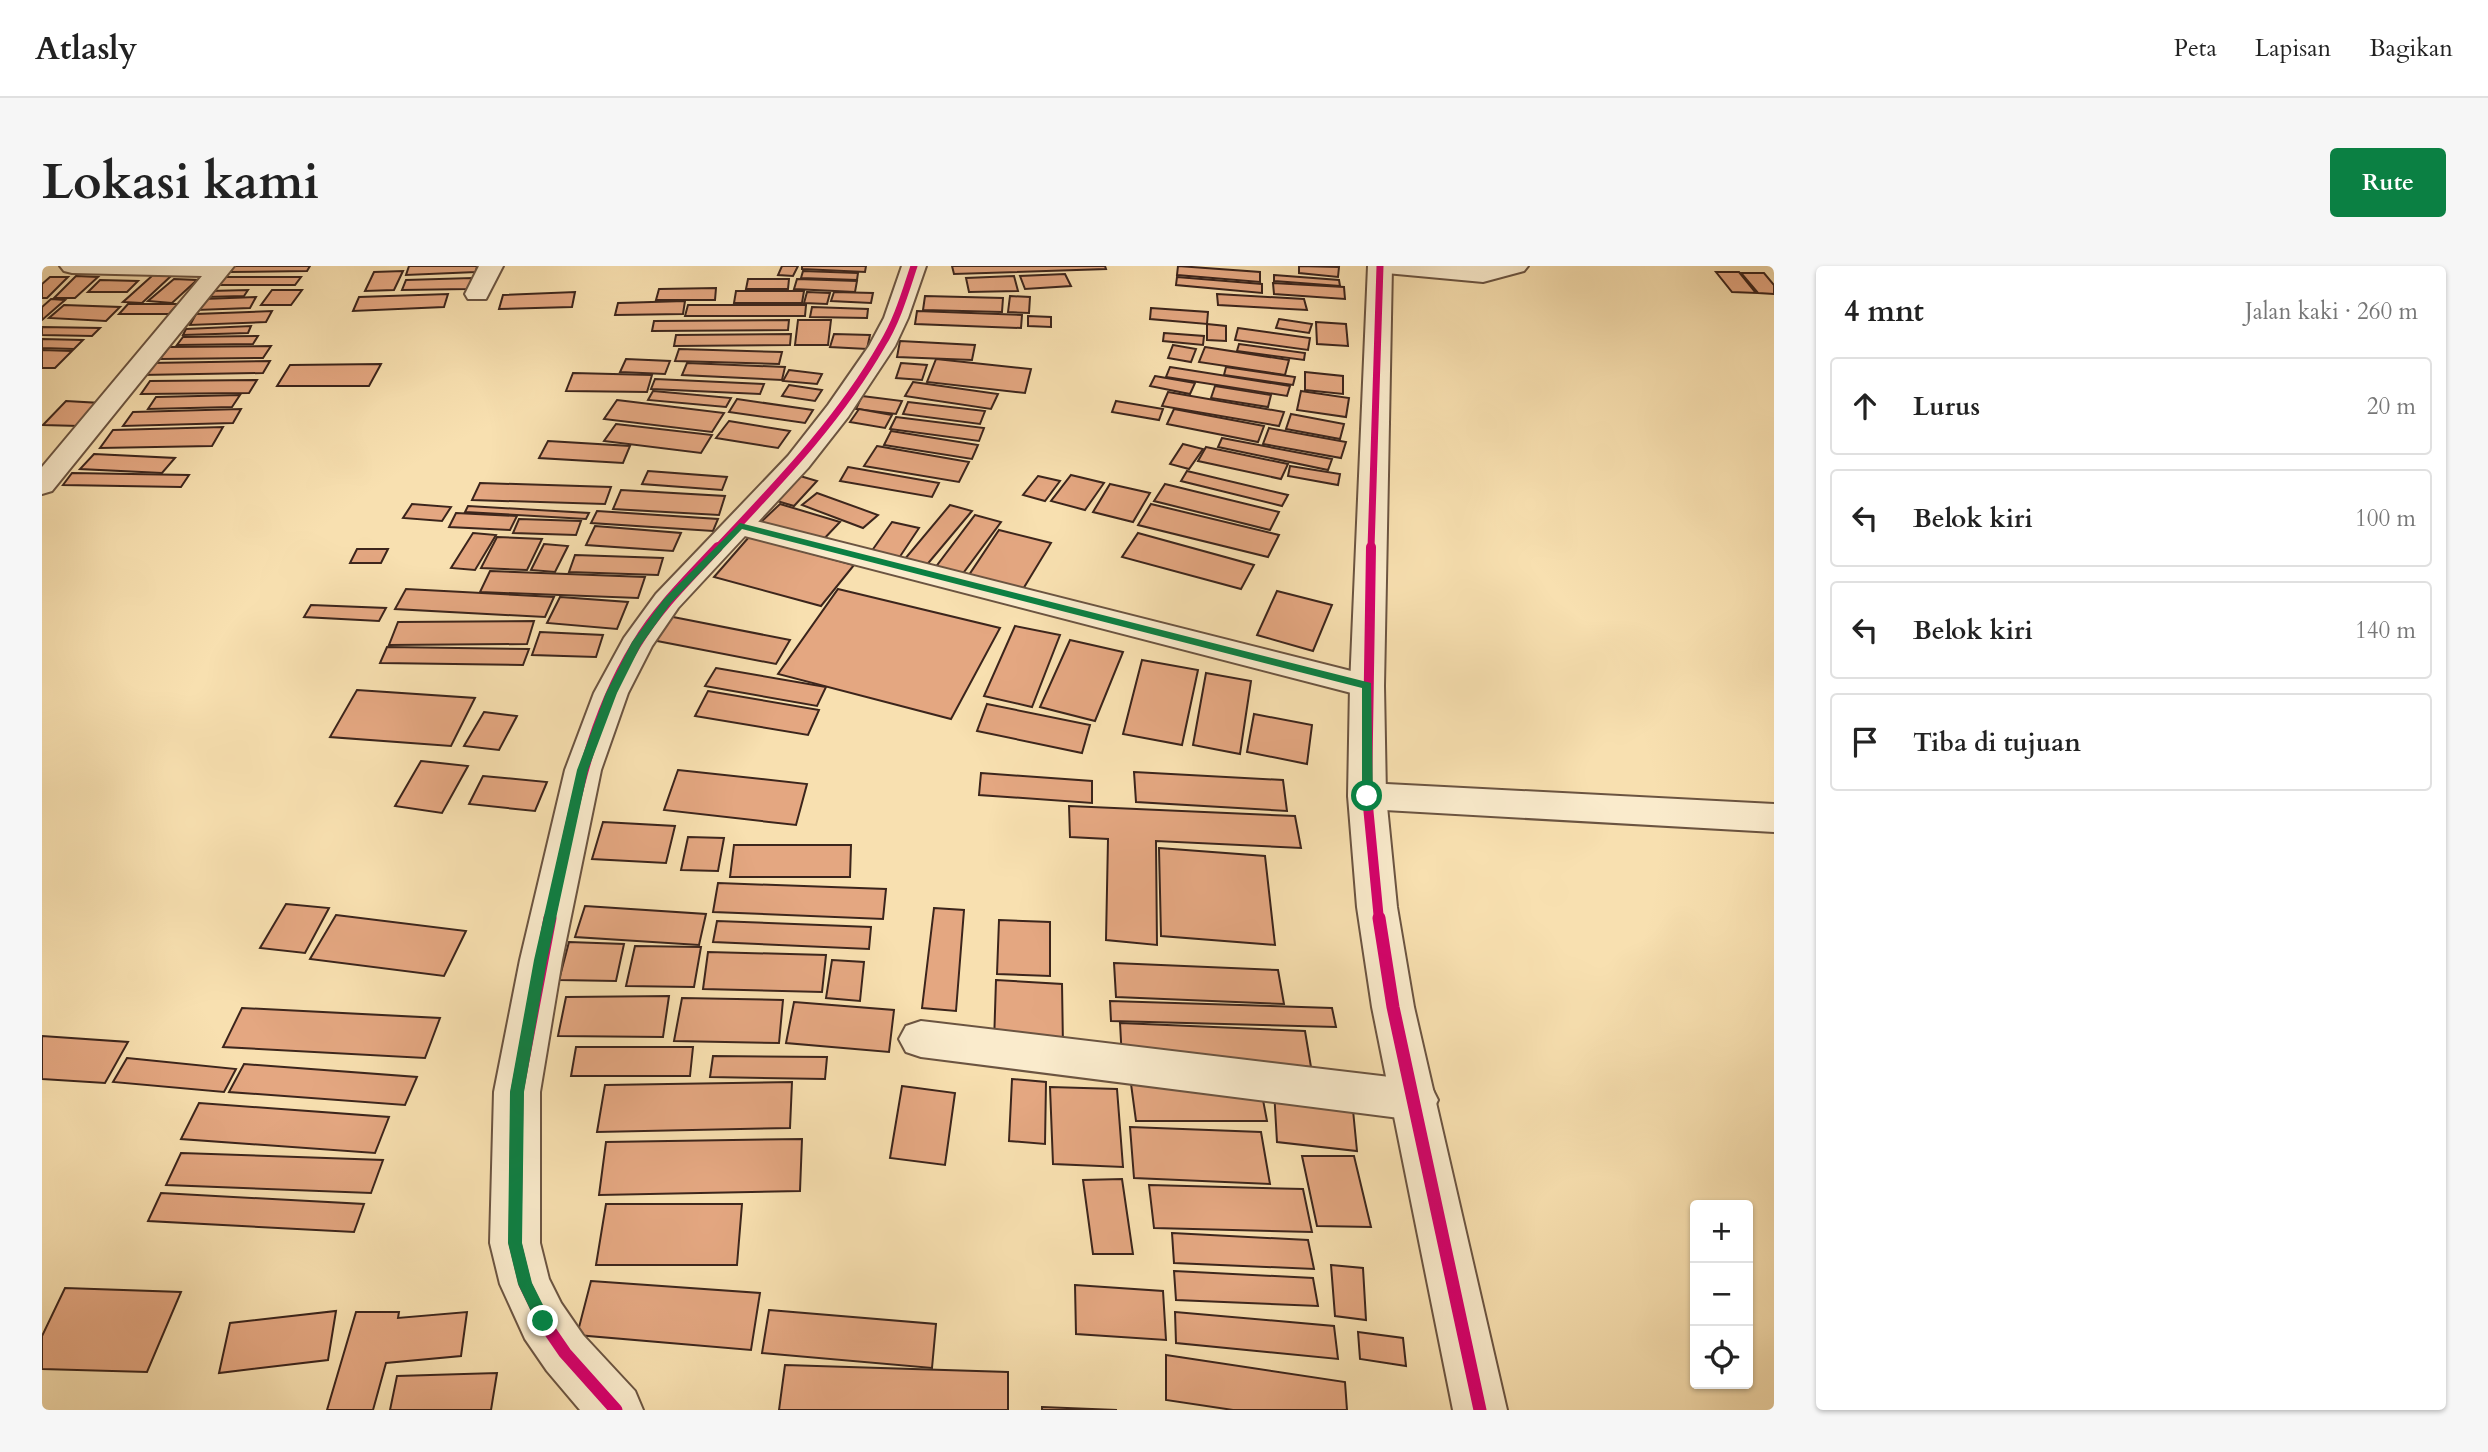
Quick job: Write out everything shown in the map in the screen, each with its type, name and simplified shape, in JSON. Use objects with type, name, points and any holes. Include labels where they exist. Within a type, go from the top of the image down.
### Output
[{"type":"street","points":[[72,266],[221,268]]},
{"type":"street","points":[[477,295],[491,266]]},
{"type":"street","points":[[616,1410],[565,1353],[543,1321],[525,1284],[515,1243],[517,1092],[541,960],[583,770],[611,693],[636,645],[667,601],[740,526],[806,452],[870,364],[896,318],[914,266]]},
{"type":"street","points":[[1380,266],[1367,686],[1367,796],[1377,907],[1394,1007],[1480,1410]]},
{"type":"street","points":[[1386,266],[1483,275],[1516,266]]},
{"type":"street","points":[[42,485],[221,268]]},
{"type":"street","points":[[740,526],[1367,686]]},
{"type":"street","points":[[1367,796],[1774,818]]},
{"type":"street","points":[[921,1039],[1415,1100]]},
{"type":"building","points":[[234,266],[310,266],[307,271],[230,272]]},
{"type":"building","points":[[409,266],[477,266],[476,272],[406,275]]},
{"type":"building","points":[[782,266],[798,266],[793,276],[778,275]]},
{"type":"building","points":[[802,266],[866,266],[865,272],[802,269]]},
{"type":"building","points":[[952,266],[1105,266],[1106,269],[954,274]]},
{"type":"building","points":[[1178,266],[1260,272],[1260,282],[1177,275]]},
{"type":"building","points":[[1299,266],[1339,267],[1338,277],[1299,273]]},
{"type":"building","points":[[403,271],[394,290],[365,291],[374,272]]},
{"type":"building","points":[[803,271],[858,273],[857,280],[801,278]]},
{"type":"building","points":[[1716,272],[1739,272],[1756,293],[1732,292]]},
{"type":"building","points":[[1741,273],[1764,273],[1774,285],[1774,294],[1758,293]]},
{"type":"building","points":[[1065,274],[1071,286],[1025,289],[1020,276]]},
{"type":"building","points":[[153,275],[171,276],[142,303],[123,302]]},
{"type":"building","points":[[1274,275],[1339,280],[1340,286],[1274,281]]},
{"type":"building","points":[[76,276],[98,277],[75,298],[54,298]]},
{"type":"building","points":[[1014,276],[1018,291],[969,292],[966,278]]},
{"type":"building","points":[[50,277],[68,277],[47,298],[42,298],[42,284]]},
{"type":"building","points":[[222,277],[301,277],[295,285],[216,285]]},
{"type":"building","points":[[1177,277],[1262,284],[1262,293],[1176,285]]},
{"type":"building","points":[[472,278],[468,289],[402,290],[406,280]]},
{"type":"building","points":[[174,279],[197,280],[172,303],[148,301]]},
{"type":"building","points":[[748,279],[789,279],[788,289],[746,289]]},
{"type":"building","points":[[797,279],[857,281],[855,292],[794,289]]},
{"type":"building","points":[[100,280],[138,281],[127,292],[88,292]]},
{"type":"building","points":[[1273,283],[1344,287],[1345,299],[1274,294]]},
{"type":"building","points":[[716,288],[715,300],[656,300],[659,289]]},
{"type":"building","points":[[248,290],[244,296],[204,297],[209,291]]},
{"type":"building","points":[[272,290],[302,290],[291,305],[261,305]]},
{"type":"building","points":[[736,291],[804,291],[802,303],[734,303]]},
{"type":"building","points":[[575,292],[572,307],[499,309],[503,295]]},
{"type":"building","points":[[807,292],[830,293],[827,304],[804,303]]},
{"type":"building","points":[[834,292],[873,293],[871,303],[831,301]]},
{"type":"building","points":[[448,294],[444,307],[353,311],[359,297]]},
{"type":"building","points":[[1217,294],[1304,299],[1307,310],[1218,305]]},
{"type":"building","points":[[925,296],[1003,298],[1002,312],[923,310]]},
{"type":"building","points":[[1010,296],[1030,297],[1029,313],[1008,312]]},
{"type":"building","points":[[256,297],[250,308],[197,310],[203,299]]},
{"type":"building","points":[[51,299],[65,300],[42,320],[42,307]]},
{"type":"building","points":[[685,301],[683,314],[615,315],[618,303]]},
{"type":"building","points":[[128,304],[178,304],[169,314],[119,314]]},
{"type":"building","points":[[64,305],[120,307],[106,321],[49,318]]},
{"type":"building","points":[[688,305],[806,305],[805,316],[685,316]]},
{"type":"building","points":[[812,307],[868,309],[867,318],[810,317]]},
{"type":"building","points":[[1151,308],[1208,312],[1207,324],[1150,319]]},
{"type":"building","points":[[272,311],[266,322],[190,325],[196,314]]},
{"type":"building","points":[[917,311],[1022,315],[1021,328],[915,324]]},
{"type":"building","points":[[1028,316],[1051,317],[1051,327],[1028,326]]},
{"type":"building","points":[[1279,319],[1312,324],[1309,333],[1276,328]]},
{"type":"building","points":[[789,320],[788,330],[652,331],[654,321]]},
{"type":"building","points":[[798,320],[831,320],[828,345],[795,345]]},
{"type":"building","points":[[1316,322],[1346,324],[1348,346],[1317,344]]},
{"type":"building","points":[[1207,324],[1226,326],[1226,341],[1207,340]]},
{"type":"building","points":[[251,326],[248,333],[183,335],[186,329]]},
{"type":"building","points":[[42,327],[100,328],[92,336],[42,335]]},
{"type":"building","points":[[1238,328],[1310,338],[1308,350],[1235,340]]},
{"type":"building","points":[[1164,333],[1204,336],[1203,345],[1163,341]]},
{"type":"building","points":[[791,334],[790,345],[674,346],[676,335]]},
{"type":"building","points":[[834,334],[870,335],[867,349],[830,347]]},
{"type":"building","points":[[258,336],[253,344],[177,345],[183,337]]},
{"type":"building","points":[[42,339],[83,340],[74,349],[42,348]]},
{"type":"building","points":[[900,341],[975,345],[972,360],[897,357]]},
{"type":"building","points":[[1239,344],[1305,353],[1304,360],[1237,351]]},
{"type":"building","points":[[1173,345],[1196,349],[1191,362],[1168,358]]},
{"type":"building","points":[[271,346],[263,358],[160,359],[169,347]]},
{"type":"building","points":[[1205,347],[1289,360],[1285,375],[1199,362]]},
{"type":"building","points":[[679,349],[782,352],[779,364],[675,361]]},
{"type":"building","points":[[42,350],[72,351],[55,368],[42,368]]},
{"type":"building","points":[[626,359],[670,361],[665,374],[620,372]]},
{"type":"building","points":[[936,359],[1031,369],[1025,393],[927,382]]},
{"type":"building","points":[[270,361],[263,373],[141,375],[149,363]]},
{"type":"building","points":[[687,363],[785,367],[782,380],[682,375]]},
{"type":"building","points":[[901,363],[927,365],[922,380],[896,378]]},
{"type":"building","points":[[381,364],[369,386],[277,386],[290,365]]},
{"type":"building","points":[[1170,367],[1290,386],[1287,396],[1166,377]]},
{"type":"building","points":[[1226,367],[1295,377],[1293,385],[1224,375]]},
{"type":"building","points":[[789,370],[822,374],[817,384],[783,381]]},
{"type":"building","points":[[1305,372],[1343,376],[1343,394],[1305,390]]},
{"type":"building","points":[[573,373],[652,375],[647,392],[566,391]]},
{"type":"building","points":[[1155,376],[1195,383],[1190,394],[1150,386]]},
{"type":"building","points":[[655,379],[764,384],[760,394],[651,389]]},
{"type":"building","points":[[257,380],[249,393],[141,394],[150,381]]},
{"type":"building","points":[[913,382],[998,394],[991,409],[905,396]]},
{"type":"building","points":[[789,385],[822,390],[815,401],[782,396]]},
{"type":"building","points":[[1215,386],[1271,395],[1268,407],[1211,398]]},
{"type":"building","points":[[653,391],[731,398],[726,407],[648,400]]},
{"type":"building","points":[[1301,391],[1349,398],[1346,417],[1297,410]]},
{"type":"building","points":[[1168,392],[1284,412],[1279,426],[1162,406]]},
{"type":"building","points":[[240,395],[232,407],[148,409],[156,397]]},
{"type":"building","points":[[862,396],[902,401],[896,414],[856,409]]},
{"type":"building","points":[[737,399],[813,410],[805,423],[729,412]]},
{"type":"building","points":[[617,400],[724,413],[712,432],[604,419]]},
{"type":"building","points":[[66,401],[100,403],[79,426],[43,425]]},
{"type":"building","points":[[1116,401],[1163,409],[1159,420],[1112,412]]},
{"type":"building","points":[[908,402],[985,411],[980,424],[903,414]]},
{"type":"building","points":[[241,409],[233,423],[123,426],[133,412]]},
{"type":"building","points":[[859,409],[892,415],[885,428],[850,422]]},
{"type":"building","points":[[1174,409],[1264,426],[1258,442],[1167,424]]},
{"type":"building","points":[[1291,414],[1344,424],[1340,439],[1286,429]]},
{"type":"building","points":[[896,417],[984,428],[979,441],[890,429]]},
{"type":"building","points":[[729,421],[790,431],[778,448],[716,438]]},
{"type":"building","points":[[616,424],[712,435],[701,453],[604,441]]},
{"type":"building","points":[[223,427],[212,446],[100,448],[113,430]]},
{"type":"building","points":[[1269,428],[1346,442],[1341,458],[1263,444]]},
{"type":"building","points":[[891,431],[978,445],[972,459],[884,445]]},
{"type":"building","points":[[1222,438],[1332,459],[1328,470],[1218,447]]},
{"type":"building","points":[[548,441],[630,446],[623,463],[539,458]]},
{"type":"building","points":[[1183,444],[1203,449],[1189,469],[1170,464]]},
{"type":"building","points":[[877,446],[969,462],[959,482],[864,466]]},
{"type":"building","points":[[1206,447],[1288,464],[1281,479],[1198,461]]},
{"type":"building","points":[[94,454],[175,458],[162,473],[80,469]]},
{"type":"building","points":[[1290,466],[1340,474],[1338,485],[1288,476]]},
{"type":"building","points":[[848,467],[939,483],[932,497],[840,481]]},
{"type":"building","points":[[648,471],[727,477],[722,490],[642,484]]},
{"type":"building","points":[[1187,471],[1288,495],[1282,506],[1181,481]]},
{"type":"building","points":[[72,473],[189,475],[181,487],[63,485]]},
{"type":"building","points":[[1071,475],[1104,483],[1085,510],[1051,501]]},
{"type":"building","points":[[800,476],[817,481],[794,506],[777,501]]},
{"type":"building","points":[[1038,476],[1060,481],[1045,501],[1023,495]]},
{"type":"building","points":[[480,483],[611,487],[605,504],[472,500]]},
{"type":"building","points":[[1110,484],[1150,493],[1133,522],[1093,512]]},
{"type":"building","points":[[1165,484],[1279,512],[1270,530],[1154,501]]},
{"type":"building","points":[[621,490],[725,496],[719,515],[613,509]]},
{"type":"building","points":[[817,493],[878,515],[863,528],[802,505]]},
{"type":"building","points":[[412,504],[451,507],[442,521],[403,518]]},
{"type":"building","points":[[780,504],[840,522],[820,543],[759,524]]},
{"type":"building","points":[[1151,504],[1279,535],[1268,557],[1138,525]]},
{"type":"building","points":[[950,505],[972,511],[925,567],[904,560]]},
{"type":"building","points":[[468,506],[589,513],[586,519],[465,512]]},
{"type":"building","points":[[597,511],[718,519],[713,531],[591,523]]},
{"type":"building","points":[[456,513],[517,516],[510,530],[449,527]]},
{"type":"building","points":[[975,515],[1001,522],[961,576],[935,568]]},
{"type":"building","points":[[519,519],[581,521],[576,535],[513,533]]},
{"type":"building","points":[[892,522],[919,528],[899,558],[871,552]]},
{"type":"building","points":[[595,526],[681,533],[673,551],[586,545]]},
{"type":"building","points":[[999,530],[1051,543],[1023,589],[969,575]]},
{"type":"building","points":[[473,533],[496,535],[475,570],[451,568]]},
{"type":"building","points":[[1138,533],[1254,565],[1241,589],[1122,557]]},
{"type":"building","points":[[497,537],[542,539],[527,570],[481,568]]},
{"type":"building","points":[[749,537],[854,565],[821,606],[714,577]]},
{"type":"building","points":[[544,544],[568,546],[555,572],[531,570]]},
{"type":"building","points":[[357,549],[388,549],[381,563],[350,563]]},
{"type":"building","points":[[575,555],[663,558],[658,575],[569,572]]},
{"type":"building","points":[[490,571],[645,577],[638,598],[480,592]]},
{"type":"building","points":[[406,589],[554,597],[545,617],[395,609]]},
{"type":"building","points":[[838,589],[1000,628],[951,719],[778,674]]},
{"type":"building","points":[[1277,591],[1332,605],[1313,651],[1257,635]]},
{"type":"building","points":[[560,597],[628,602],[617,629],[547,623]]},
{"type":"building","points":[[311,605],[386,608],[379,621],[304,617]]},
{"type":"building","points":[[668,616],[790,640],[776,664],[652,640]]},
{"type":"building","points":[[534,621],[527,644],[389,645],[398,622]]},
{"type":"building","points":[[1015,626],[1060,635],[1032,707],[984,696]]},
{"type":"building","points":[[540,632],[603,635],[596,657],[532,655]]},
{"type":"building","points":[[1070,640],[1123,652],[1095,721],[1040,707]]},
{"type":"building","points":[[387,647],[529,649],[523,665],[380,663]]},
{"type":"building","points":[[1142,660],[1198,670],[1182,745],[1123,734]]},
{"type":"building","points":[[716,668],[826,687],[817,706],[705,686]]},
{"type":"building","points":[[1206,673],[1251,681],[1240,754],[1193,745]]},
{"type":"building","points":[[357,690],[475,698],[451,746],[330,737]]},
{"type":"building","points":[[708,691],[819,710],[808,735],[695,716]]},
{"type":"building","points":[[987,704],[1090,725],[1082,753],[977,731]]},
{"type":"building","points":[[484,712],[517,716],[499,750],[464,746]]},
{"type":"building","points":[[1254,714],[1312,725],[1307,764],[1247,752]]},
{"type":"building","points":[[421,761],[468,766],[442,813],[395,806]]},
{"type":"building","points":[[678,770],[807,784],[796,825],[664,810]]},
{"type":"building","points":[[1134,772],[1283,780],[1287,811],[1136,802]]},
{"type":"building","points":[[981,773],[1092,781],[1092,803],[979,795]]},
{"type":"building","points":[[483,776],[547,782],[535,811],[469,804]]},
{"type":"building","points":[[1069,806],[1295,816],[1301,848],[1156,841],[1157,945],[1106,940],[1108,839],[1070,837]]},
{"type":"building","points":[[603,822],[675,826],[666,863],[592,859]]},
{"type":"building","points":[[688,837],[724,838],[718,871],[681,870]]},
{"type":"building","points":[[734,845],[851,845],[850,877],[730,877]]},
{"type":"building","points":[[1159,848],[1265,856],[1275,945],[1161,936]]},
{"type":"building","points":[[718,883],[886,889],[883,919],[713,912]]},
{"type":"building","points":[[286,904],[329,908],[305,953],[260,948]]},
{"type":"building","points":[[585,906],[706,914],[699,945],[575,937]]},
{"type":"building","points":[[934,908],[964,910],[956,1011],[922,1008]]},
{"type":"building","points":[[336,915],[466,931],[444,976],[310,959]]},
{"type":"building","points":[[999,920],[1050,922],[1050,976],[997,974]]},
{"type":"building","points":[[717,921],[871,927],[869,949],[713,942]]},
{"type":"building","points":[[569,942],[624,944],[616,981],[559,980]]},
{"type":"building","points":[[635,946],[701,947],[694,987],[626,986]]},
{"type":"building","points":[[708,952],[826,955],[822,992],[703,989]]},
{"type":"building","points":[[832,960],[864,962],[860,1001],[826,998]]},
{"type":"building","points":[[1114,963],[1278,970],[1284,1004],[1116,997]]},
{"type":"building","points":[[996,980],[1062,984],[1063,1047],[994,1043]]},
{"type":"building","points":[[669,996],[663,1037],[558,1036],[566,997]]},
{"type":"building","points":[[682,998],[783,1000],[779,1043],[674,1041]]},
{"type":"building","points":[[1110,1001],[1332,1008],[1336,1027],[1111,1021]]},
{"type":"building","points":[[794,1002],[894,1010],[889,1052],[786,1043]]},
{"type":"building","points":[[242,1008],[440,1018],[425,1058],[223,1047]]},
{"type":"building","points":[[1120,1023],[1305,1031],[1311,1067],[1122,1059]]},
{"type":"building","points":[[42,1036],[128,1042],[105,1083],[42,1079]]},
{"type":"building","points":[[576,1047],[693,1047],[690,1076],[571,1076]]},
{"type":"building","points":[[713,1056],[827,1057],[825,1079],[710,1077]]},
{"type":"building","points":[[127,1058],[236,1069],[224,1092],[113,1082]]},
{"type":"building","points":[[244,1064],[417,1077],[405,1105],[229,1092]]},
{"type":"building","points":[[1012,1079],[1046,1082],[1045,1144],[1009,1141]]},
{"type":"building","points":[[792,1082],[790,1128],[597,1132],[605,1085]]},
{"type":"building","points":[[1131,1084],[1260,1084],[1267,1121],[1136,1121]]},
{"type":"building","points":[[902,1086],[955,1093],[945,1165],[890,1158]]},
{"type":"building","points":[[1050,1087],[1117,1089],[1123,1167],[1053,1164]]},
{"type":"building","points":[[1274,1090],[1352,1100],[1357,1151],[1277,1142]]},
{"type":"building","points":[[199,1103],[389,1117],[375,1153],[181,1139]]},
{"type":"building","points":[[1130,1127],[1261,1132],[1270,1184],[1134,1178]]},
{"type":"building","points":[[802,1139],[800,1191],[599,1195],[606,1142]]},
{"type":"building","points":[[181,1153],[383,1160],[371,1193],[166,1185]]},
{"type":"building","points":[[1302,1156],[1354,1156],[1371,1227],[1317,1226]]},
{"type":"building","points":[[1122,1179],[1133,1254],[1093,1254],[1083,1180]]},
{"type":"building","points":[[1149,1185],[1303,1189],[1312,1232],[1154,1228]]},
{"type":"building","points":[[161,1193],[364,1204],[354,1232],[148,1221]]},
{"type":"building","points":[[606,1204],[742,1204],[737,1265],[596,1265]]},
{"type":"building","points":[[1172,1233],[1308,1240],[1314,1269],[1174,1263]]},
{"type":"building","points":[[1331,1265],[1363,1268],[1366,1320],[1335,1316]]},
{"type":"building","points":[[1174,1271],[1313,1278],[1318,1306],[1176,1300]]},
{"type":"building","points":[[591,1281],[760,1293],[751,1350],[577,1335]]},
{"type":"building","points":[[1075,1285],[1163,1291],[1166,1340],[1076,1334]]},
{"type":"building","points":[[65,1288],[181,1292],[147,1372],[42,1369],[42,1336]]},
{"type":"building","points":[[769,1310],[936,1324],[932,1368],[762,1353]]},
{"type":"building","points":[[336,1311],[328,1360],[219,1373],[230,1323]]},
{"type":"building","points":[[356,1312],[399,1312],[398,1318],[467,1312],[461,1356],[386,1363],[373,1410],[327,1410]]},
{"type":"building","points":[[1175,1312],[1334,1326],[1338,1359],[1176,1343]]},
{"type":"building","points":[[1358,1332],[1403,1338],[1406,1366],[1360,1359]]},
{"type":"building","points":[[1166,1355],[1345,1382],[1347,1410],[1233,1410],[1166,1400]]},
{"type":"building","points":[[785,1365],[1008,1372],[1008,1410],[779,1410]]},
{"type":"building","points":[[497,1373],[491,1410],[390,1410],[397,1376]]},
{"type":"building","points":[[1042,1407],[1117,1410],[1042,1410]]},
{"type":"cycle path","points":[[616,1410],[565,1353],[543,1321],[525,1284],[515,1243],[517,1092],[541,960],[583,770],[611,693],[636,645],[667,601],[798,462],[838,411],[882,346],[896,318],[914,266]]},
{"type":"cycle path","points":[[1380,266],[1367,686],[1367,796],[1377,907],[1393,1007],[1480,1410]]},
{"type":"route","points":[[543,1321],[525,1284],[515,1243],[517,1092],[541,960],[583,770],[611,693],[636,645],[667,601],[740,526],[1367,686],[1367,796]]}]
